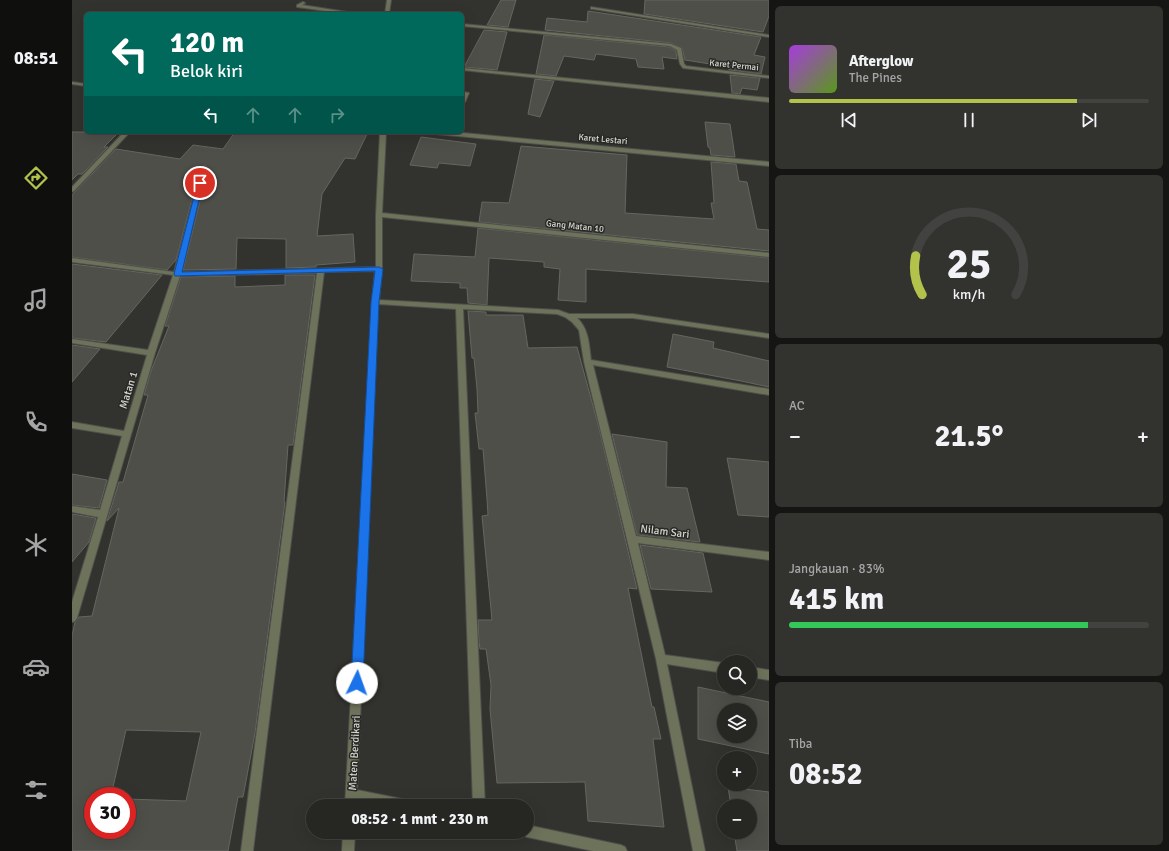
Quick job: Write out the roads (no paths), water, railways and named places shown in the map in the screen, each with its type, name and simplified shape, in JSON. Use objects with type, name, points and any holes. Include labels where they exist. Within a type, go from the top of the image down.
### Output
[{"type":"street","points":[[387,12],[389,0]]},
{"type":"street","points":[[303,3],[298,6],[343,12]]},
{"type":"street","points":[[593,8],[769,36]]},
{"type":"street","name":"Karet Permai","points":[[464,24],[671,45],[679,49],[682,64],[686,67],[769,77]]},
{"type":"street","points":[[464,69],[769,100]]},
{"type":"street","points":[[72,83],[84,85]]},
{"type":"street","points":[[464,98],[466,93]]},
{"type":"street","points":[[72,190],[125,134]]},
{"type":"street","name":"Maten Berdikari","points":[[352,799],[375,302],[379,269],[379,215],[383,134]]},
{"type":"street","name":"Karet Lestari","points":[[461,134],[769,164]]},
{"type":"street","name":"Matan 1","points":[[72,618],[151,352],[177,274],[204,168]]},
{"type":"street","name":"Gang Matan 10","points":[[379,215],[769,255]]},
{"type":"street","points":[[72,260],[177,274],[379,269]]},
{"type":"street","points":[[247,851],[321,270]]},
{"type":"street","points":[[375,302],[558,312],[570,316],[578,321],[582,327],[588,362],[632,539]]},
{"type":"street","points":[[459,306],[479,799]]},
{"type":"street","points":[[570,316],[633,316],[769,336]]},
{"type":"street","points":[[72,341],[151,352]]},
{"type":"street","points":[[588,362],[769,392]]},
{"type":"street","points":[[72,425],[126,434]]},
{"type":"street","points":[[72,509],[103,514]]},
{"type":"street","name":"Nilam Sari","points":[[699,851],[661,658],[632,539],[769,556]]},
{"type":"street","points":[[661,658],[717,667]]},
{"type":"street","points":[[757,673],[769,675]]},
{"type":"street","points":[[534,832],[621,851]]},
{"type":"street","points":[[348,851],[349,839]]}]
